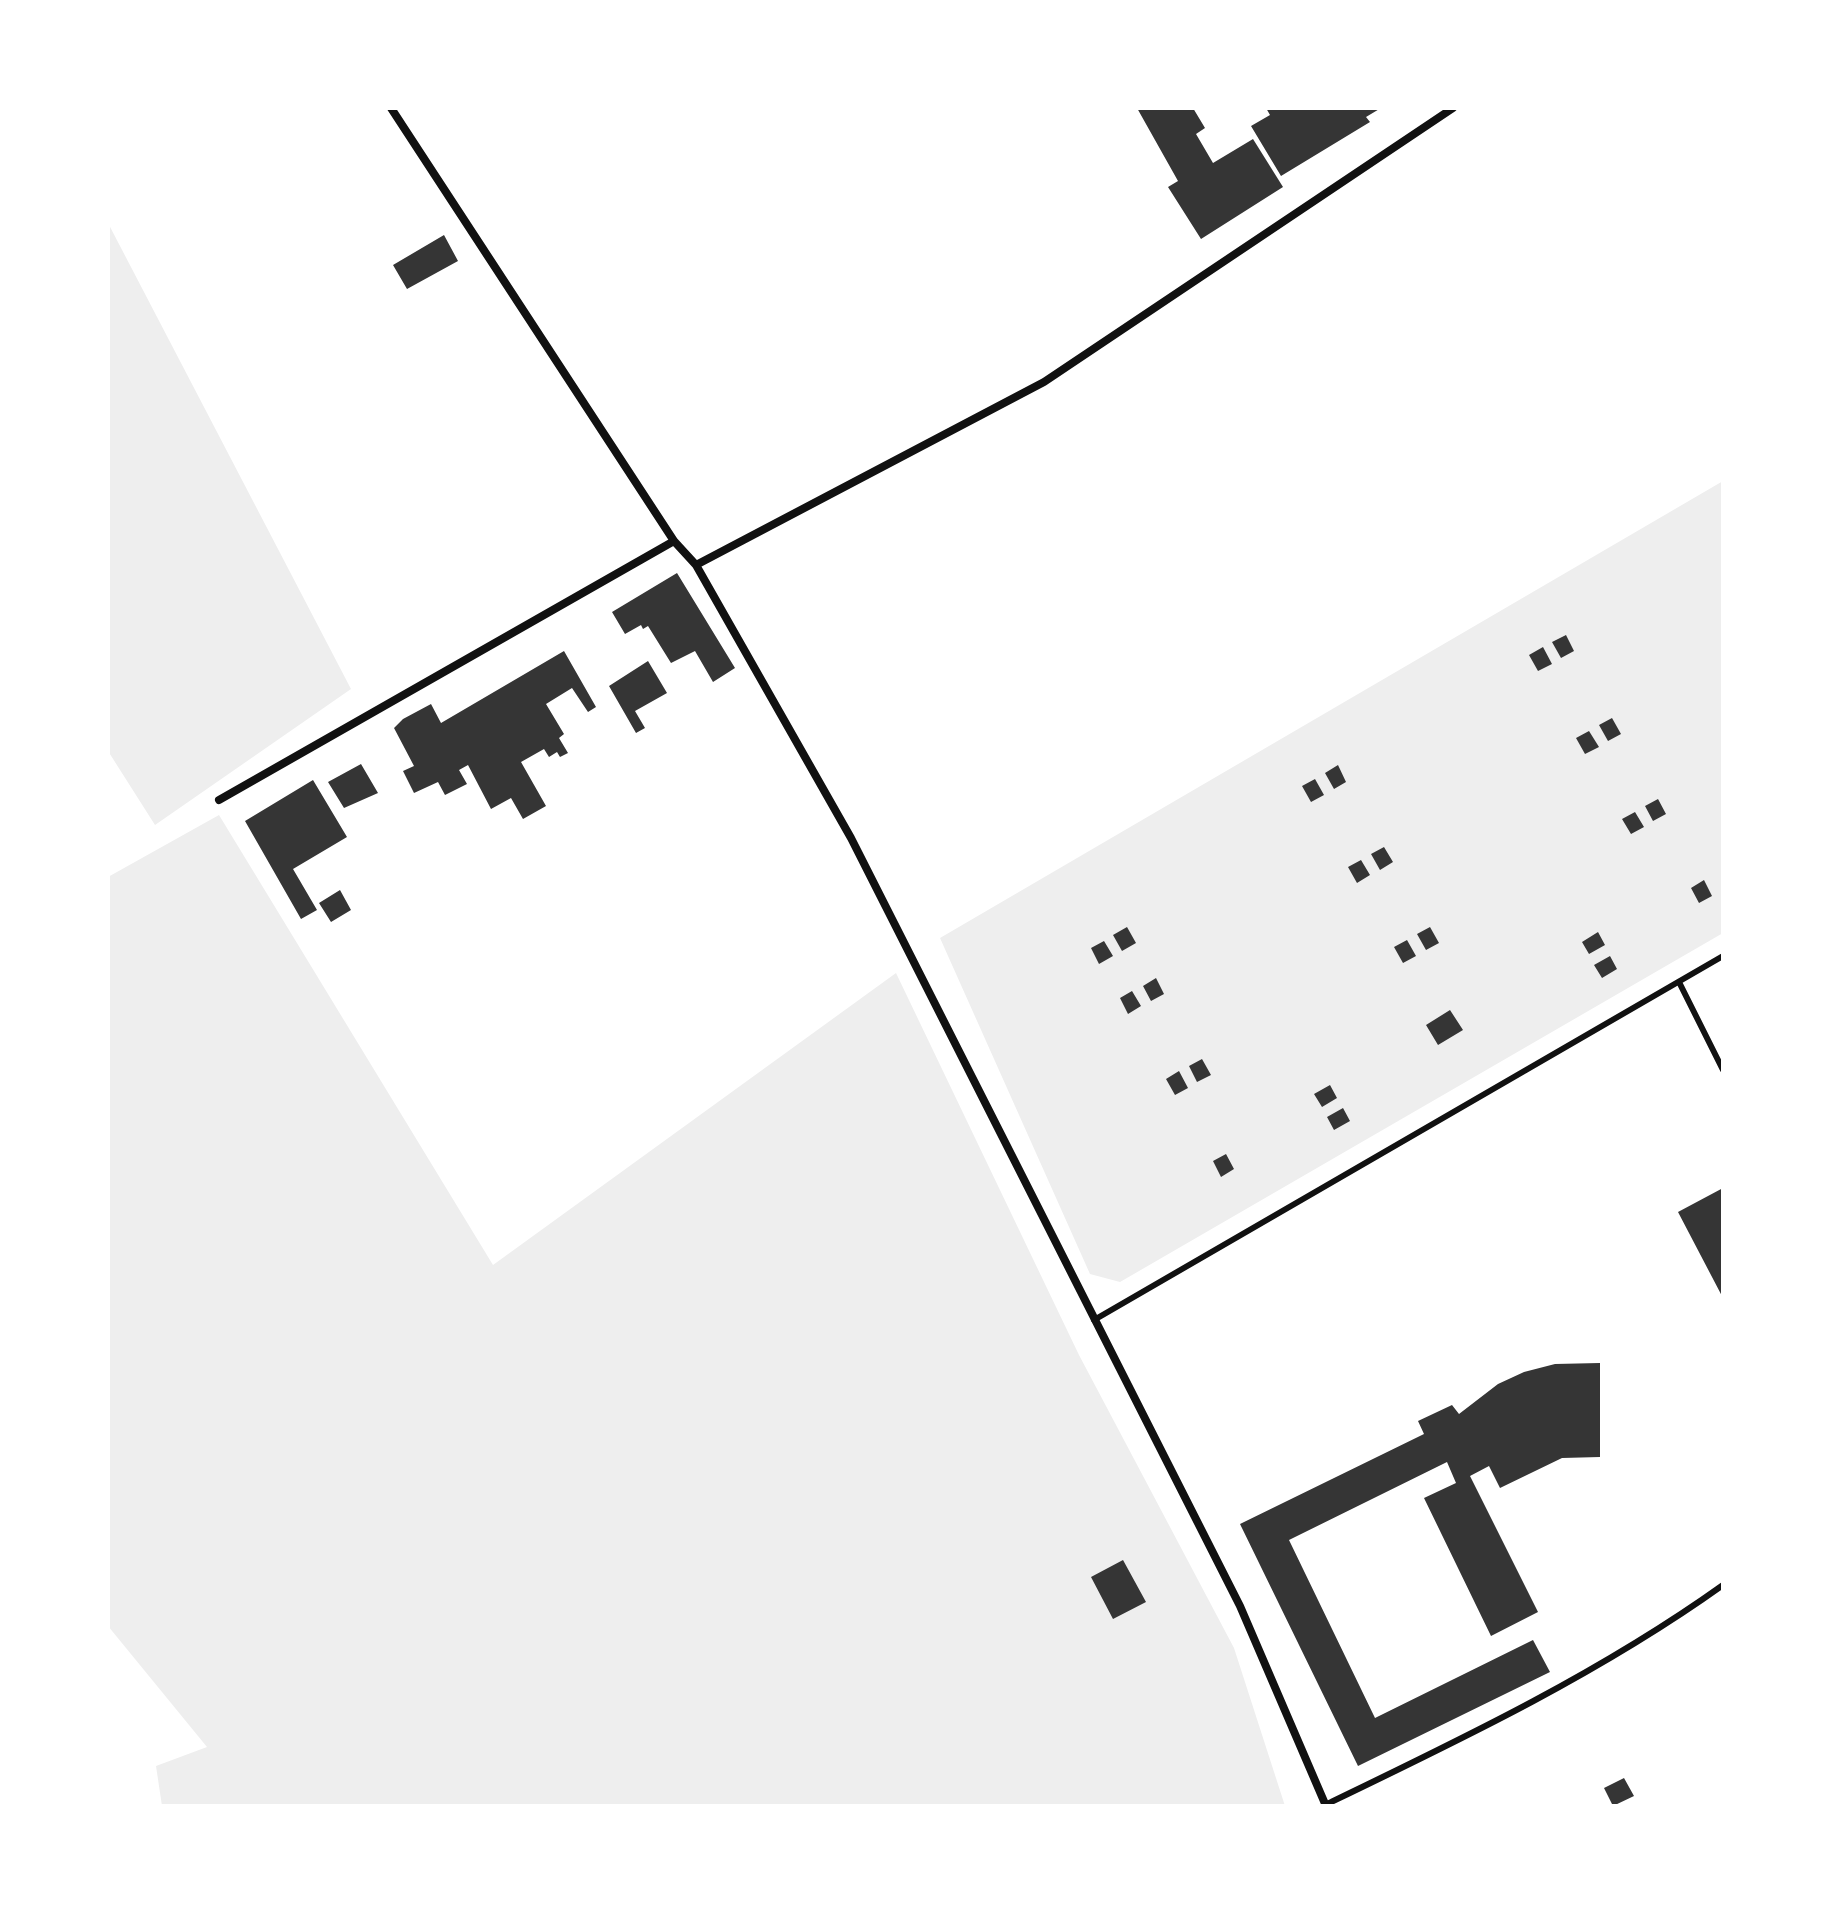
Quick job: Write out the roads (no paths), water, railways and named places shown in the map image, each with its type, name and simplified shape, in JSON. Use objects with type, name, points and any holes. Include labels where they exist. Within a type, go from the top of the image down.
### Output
[{"type":"street","points":[[391,108],[674,541],[696,565],[851,838],[1240,1606],[1326,1806]]},
{"type":"street","points":[[696,565],[1044,382],[1453,108]]},
{"type":"street","points":[[219,800],[674,541]]},
{"type":"lane","points":[[1094,1320],[1723,956]]},
{"type":"lane","points":[[1679,982],[1723,1070]]},
{"type":"lane","points":[[1326,1806],[1549,1692],[1660,1630],[1723,1585]]}]
